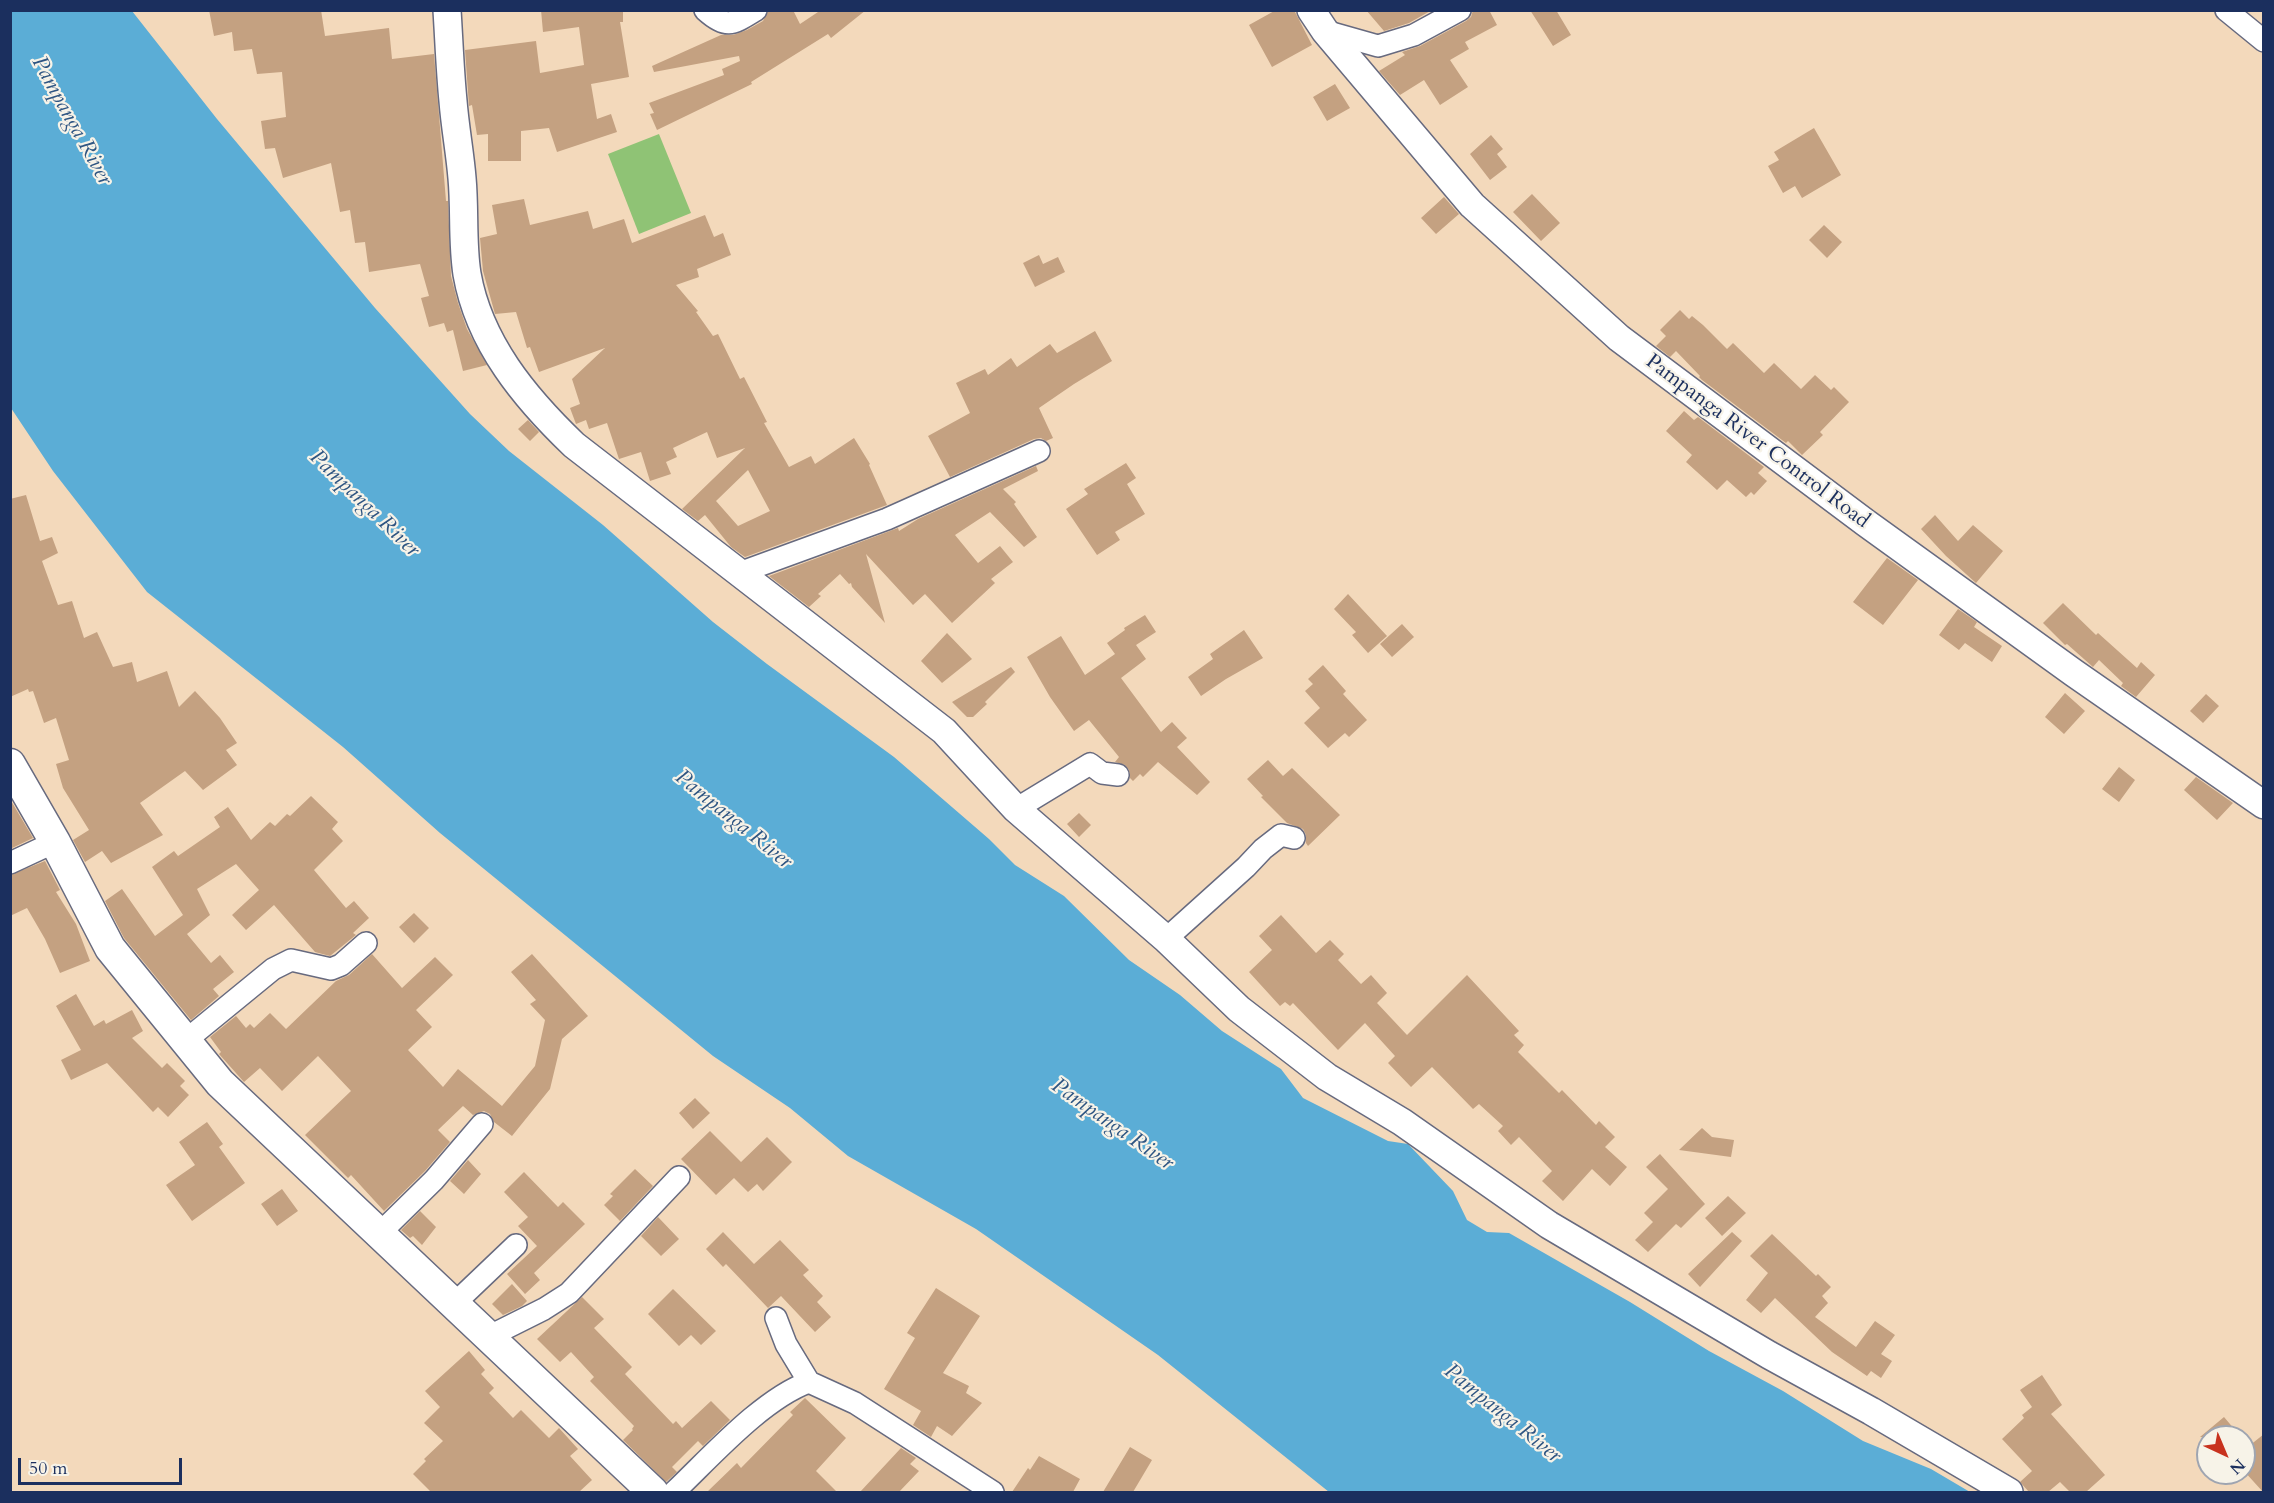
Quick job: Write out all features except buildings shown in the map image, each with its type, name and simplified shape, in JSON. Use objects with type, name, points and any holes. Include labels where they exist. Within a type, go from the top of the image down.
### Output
[{"type":"main road","points":[[10,764],[55,842],[110,948],[220,1083],[653,1492]]},
{"type":"street","points":[[447,10],[453,103],[462,177],[467,273],[477,311],[491,344],[522,390],[574,445],[944,730],[1016,808],[1166,939],[1239,1009],[1327,1077],[1402,1122],[1549,1225],[1769,1355],[1871,1411],[2009,1492]]},
{"type":"street","points":[[705,10],[718,22],[728,23],[738,21],[756,10]]},
{"type":"street","points":[[1318,21],[1378,46],[1414,35],[1460,10]]},
{"type":"street","points":[[2226,10],[2264,41]]},
{"type":"street","name":"Pampanga River Control Road","points":[[1318,21],[1472,205],[1619,338],[1866,523],[2074,673],[2258,798]]},
{"type":"street","points":[[739,573],[887,519],[1038,451]]},
{"type":"street","points":[[1016,808],[1090,764],[1102,773],[1118,775]]},
{"type":"street","points":[[1166,939],[1263,849],[1281,836],[1294,838]]},
{"type":"street","points":[[10,863],[55,842]]},
{"type":"street","points":[[185,1041],[287,960],[298,960],[332,969],[366,943]]},
{"type":"street","points":[[379,1234],[435,1180],[482,1124]]},
{"type":"street","points":[[488,1337],[544,1309],[570,1293],[679,1177]]},
{"type":"street","points":[[453,1305],[516,1245]]},
{"type":"street","points":[[776,1318],[786,1344],[809,1382],[855,1403],[993,1492]]},
{"type":"street","points":[[674,1492],[761,1410],[792,1388],[809,1382]]},
{"type":"green space","points":[[659,134],[691,213],[639,234],[608,154]]},
{"type":"water","name":"Pampanga River","points":[[10,11],[132,11],[217,119],[375,308],[470,414],[509,451],[603,525],[713,622],[894,757],[989,839],[1015,865],[1064,896],[1129,960],[1180,995],[1222,1031],[1281,1069],[1303,1098],[1388,1141],[1408,1144],[1453,1191],[1467,1220],[1487,1232],[1509,1233],[1630,1302],[1709,1351],[1783,1391],[1863,1441],[1931,1469],[1970,1492],[1329,1492],[1158,1355],[976,1229],[848,1156],[790,1108],[713,1056],[440,833],[343,747],[147,592],[53,471],[11,408]]}]
